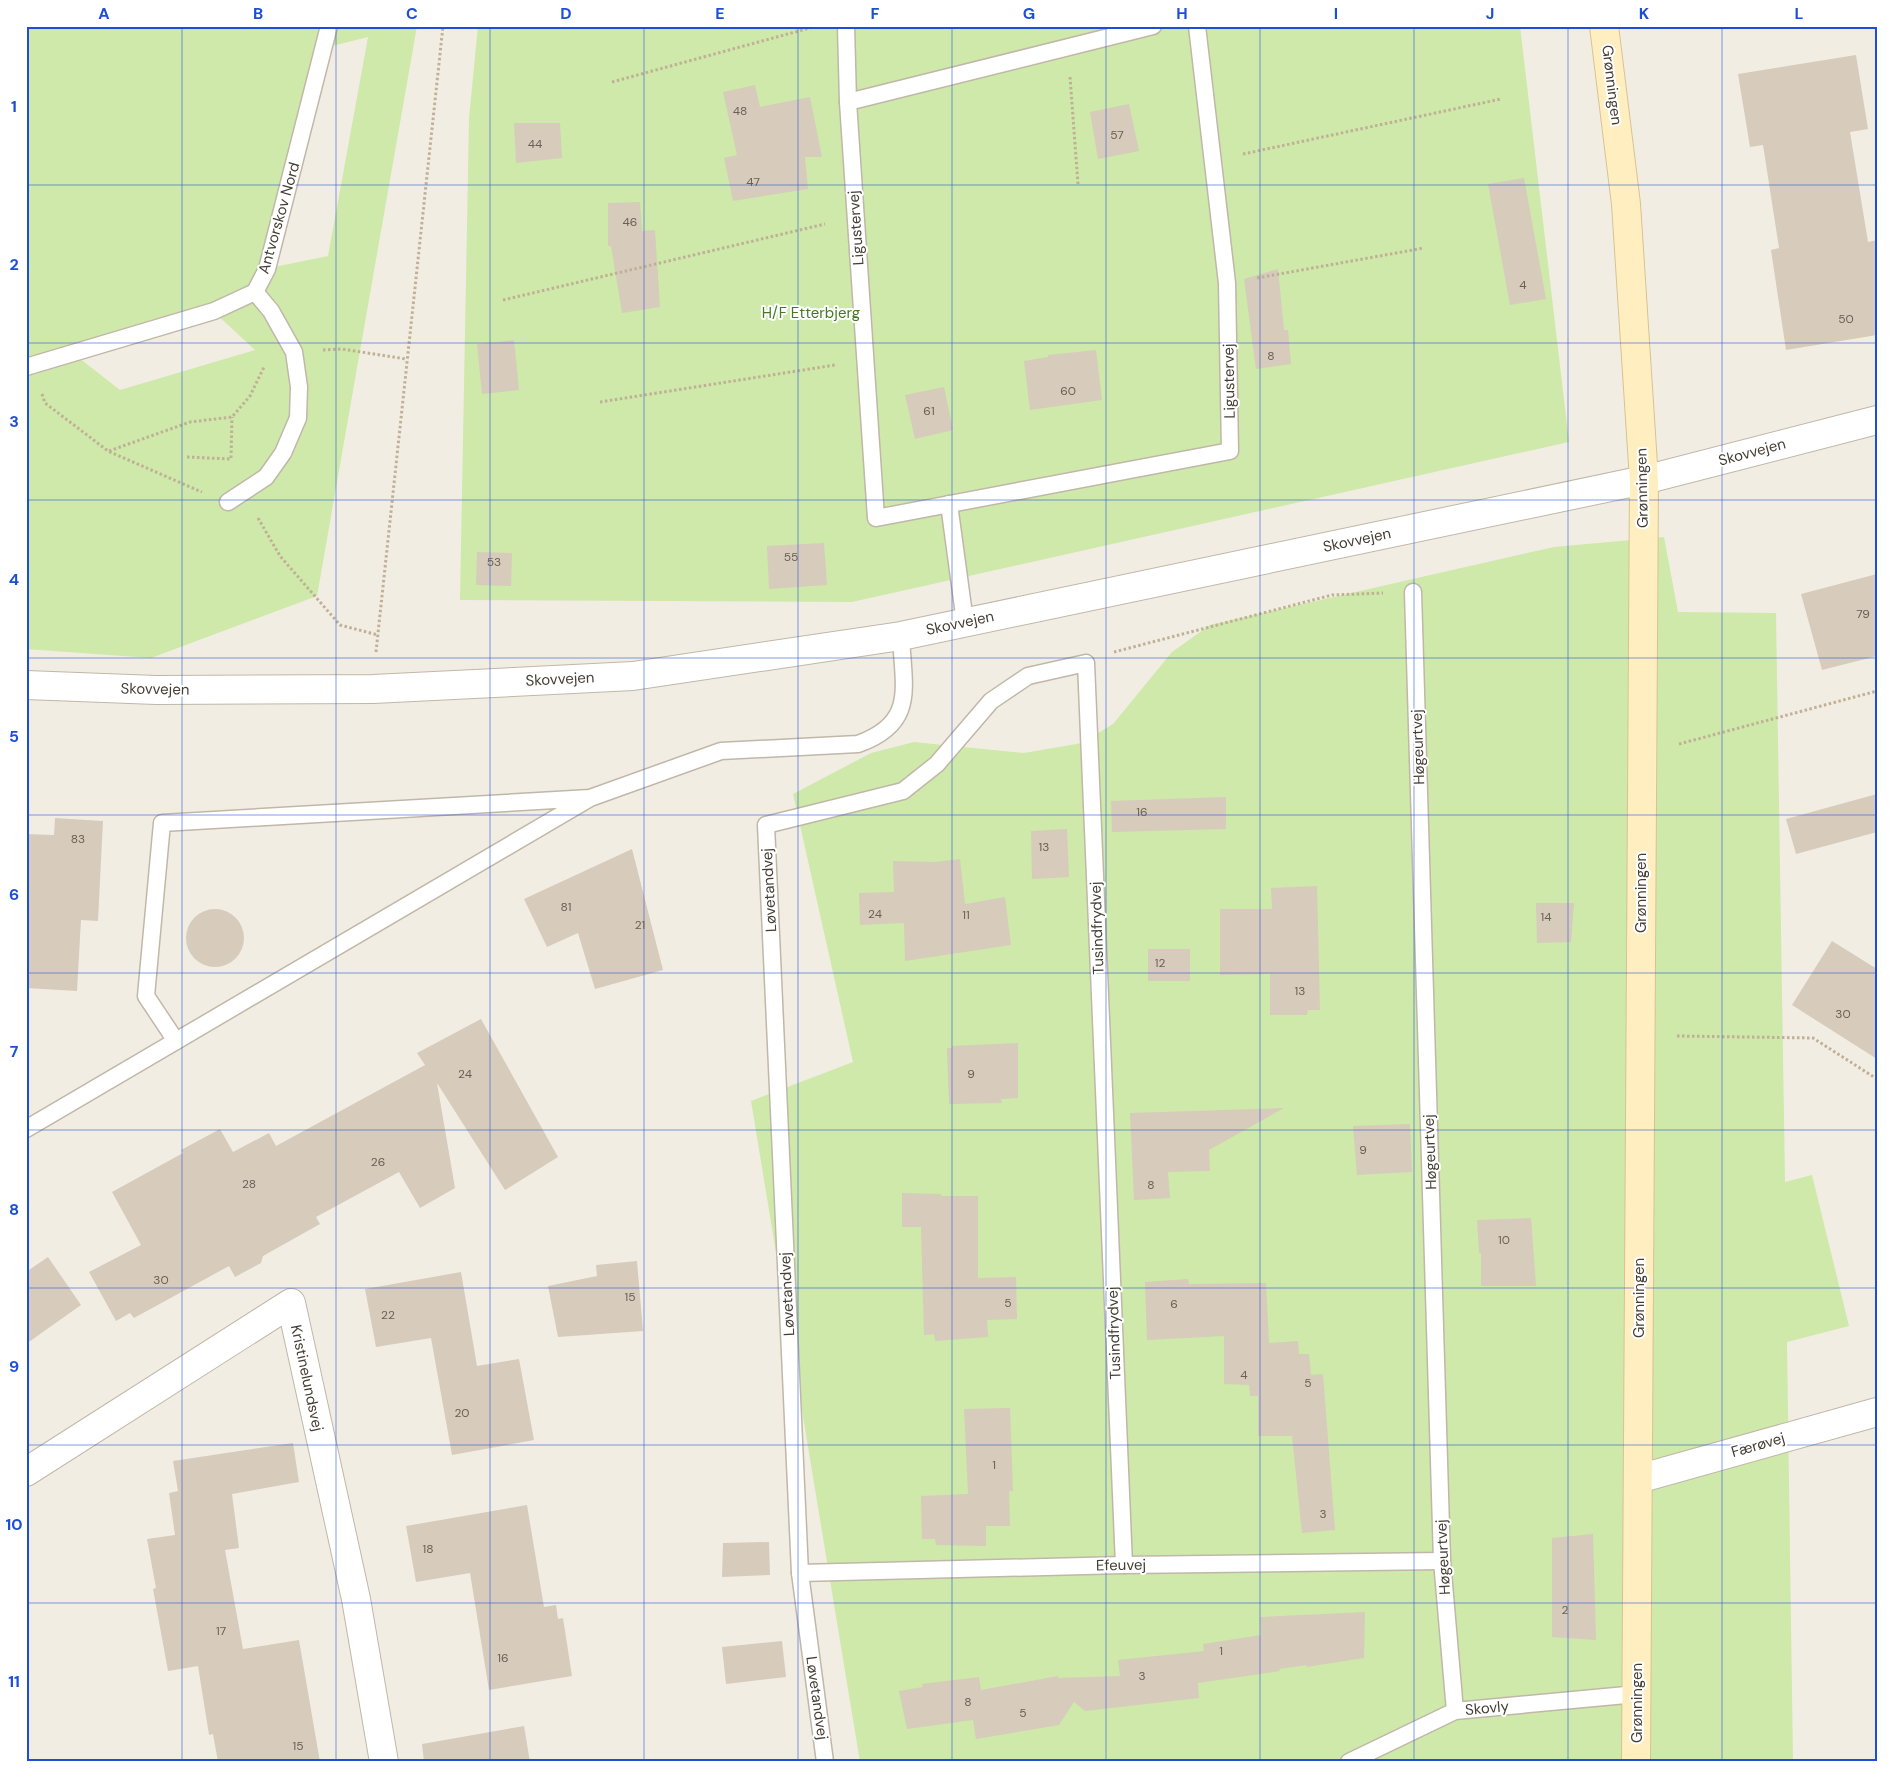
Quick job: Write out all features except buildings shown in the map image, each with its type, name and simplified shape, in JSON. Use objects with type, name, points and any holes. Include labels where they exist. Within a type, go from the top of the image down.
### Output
[{"type":"main road","name":"Grønningen","points":[[1604,26],[1626,204],[1644,480],[1636,1762]]},
{"type":"street","name":"Skovvejen","points":[[26,685],[156,690],[373,689],[633,676],[900,636],[1644,480],[1877,420]]},
{"type":"street","name":"Kristinelundsvej","points":[[26,1472],[290,1303],[356,1598],[384,1762]]},
{"type":"street","name":"Færøvej","points":[[1638,1479],[1877,1412]]},
{"type":"lane","name":"Antvorskov Nord","points":[[26,367],[214,311],[255,292],[267,269],[329,26]]},
{"type":"lane","name":"Ligustervej","points":[[846,26],[848,102],[855,217],[876,518],[1230,450],[1227,283],[1197,26]]},
{"type":"lane","points":[[848,102],[1153,26]]},
{"type":"lane","points":[[228,502],[266,477],[283,452],[298,418],[299,387],[294,352],[271,311],[255,292]]},
{"type":"lane","points":[[949,504],[965,622]]},
{"type":"lane","name":"Høgeurtvej","points":[[1413,592],[1442,1561],[1455,1711]]},
{"type":"lane","points":[[26,1129],[590,798],[721,751],[841,746],[858,744],[873,738],[885,731],[894,722],[900,709],[903,696],[900,636]]},
{"type":"lane","name":"Løvetandvej","points":[[826,1762],[800,1573],[766,826],[904,791],[937,764],[990,701],[1028,676],[1086,663]]},
{"type":"lane","name":"Tusindfrydvej","points":[[1086,663],[1124,1565]]},
{"type":"lane","points":[[176,1041],[146,996],[162,822],[590,798]]},
{"type":"lane","name":"Efeuvej","points":[[800,1573],[1124,1565],[1442,1561]]},
{"type":"lane","name":"Skovly","points":[[1349,1762],[1455,1711],[1637,1694]]},
{"type":"path","points":[[373,689],[406,358],[443,26]]},
{"type":"path","points":[[612,82],[817,26]]},
{"type":"path","points":[[1068,46],[1078,184]]},
{"type":"path","points":[[1213,160],[1501,99]]},
{"type":"path","points":[[504,300],[855,217]]},
{"type":"path","points":[[1227,283],[1424,248]]},
{"type":"path","points":[[294,352],[342,348],[406,358]]},
{"type":"path","points":[[600,402],[865,360]]},
{"type":"path","points":[[187,457],[231,459],[232,417],[250,396],[265,366]]},
{"type":"path","points":[[45,403],[108,451],[228,502]]},
{"type":"path","points":[[108,451],[190,422],[232,417]]},
{"type":"path","points":[[243,492],[280,556],[340,625],[378,635]]},
{"type":"path","points":[[1086,663],[1102,655],[1332,595],[1413,592]]},
{"type":"path","points":[[1642,753],[1877,692]]},
{"type":"path","points":[[1641,1036],[1813,1038],[1877,1079]]},
{"type":"green space","points":[[26,26],[417,26],[317,596],[151,658],[26,649]],"holes":[[[368,37],[328,256],[269,268],[324,48]],[[214,312],[255,350],[120,390],[74,354]]]},
{"type":"green space","name":"H/F Etterbjerg","points":[[478,26],[1520,26],[1569,442],[852,602],[460,600],[469,118]]},
{"type":"green space","points":[[1664,537],[1678,612],[1776,613],[1785,1182],[1812,1175],[1849,1326],[1787,1342],[1793,1762],[860,1762],[751,1101],[853,1062],[793,794],[871,753],[914,742],[1024,753],[1082,743],[1113,724],[1172,652],[1210,625],[1554,547]]}]
